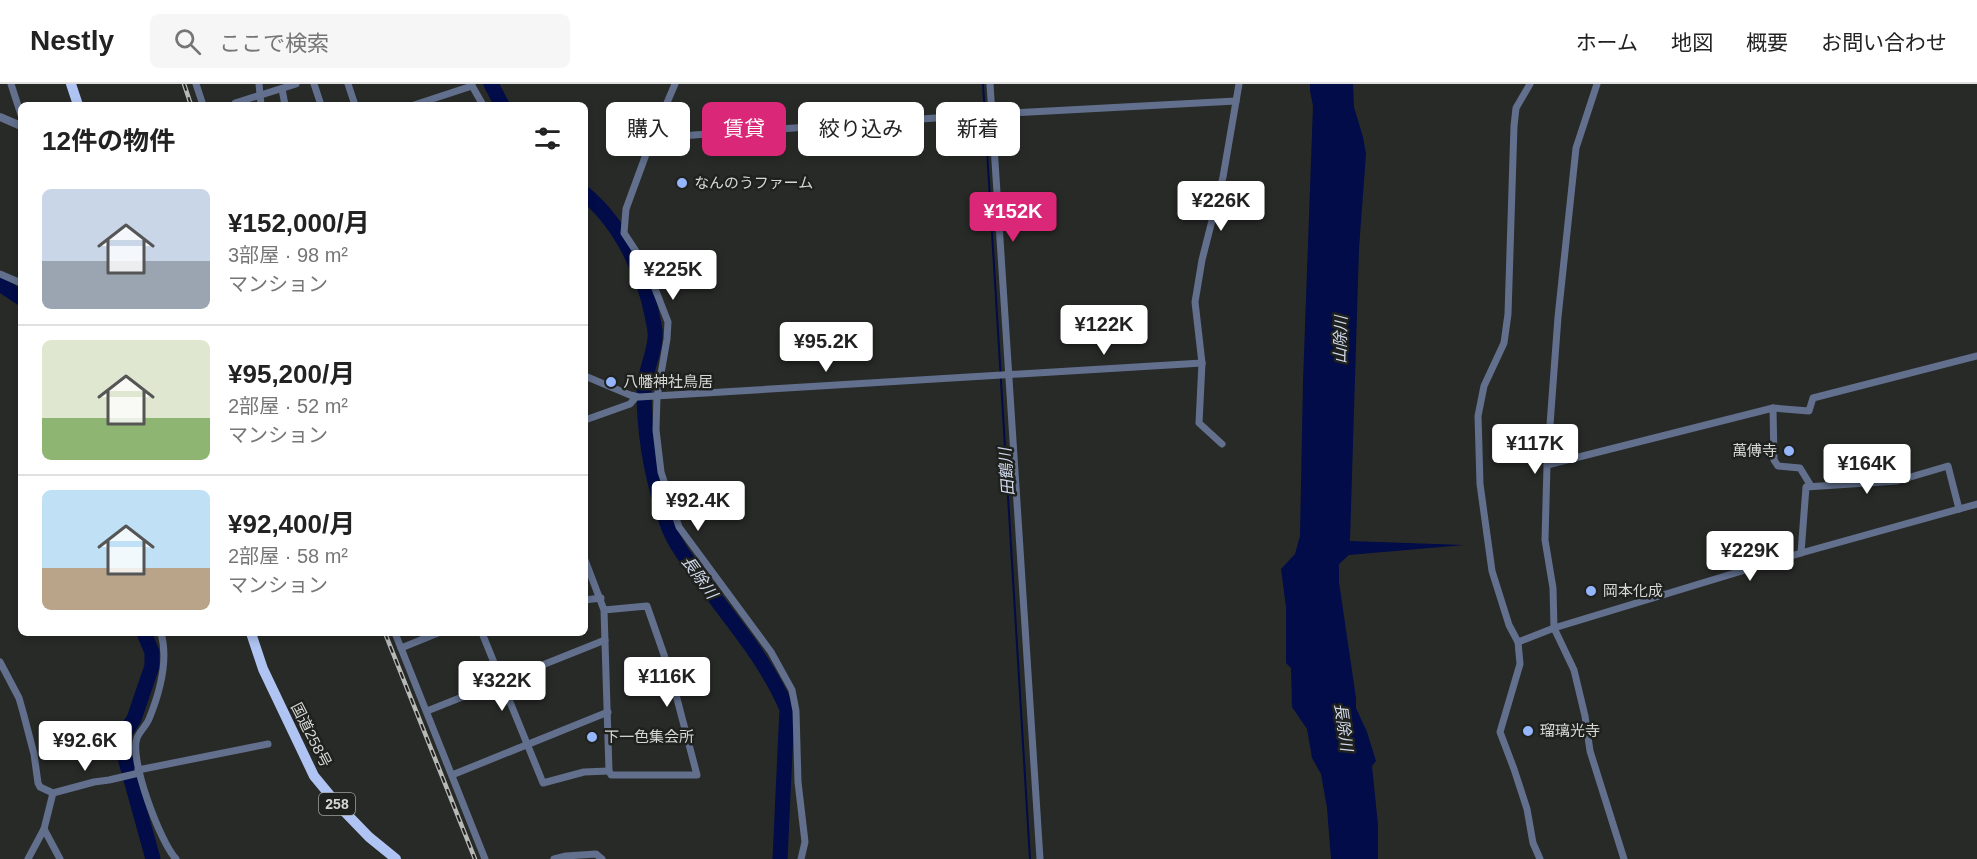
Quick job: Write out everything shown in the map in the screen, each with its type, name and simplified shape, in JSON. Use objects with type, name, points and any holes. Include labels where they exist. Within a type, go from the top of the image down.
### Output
[{"type":"highway","points":[[71,84],[77,102]]},
{"type":"highway","name":"国道258号","points":[[252,636],[263,669],[314,776],[369,837],[396,859]]},
{"type":"street","points":[[11,84],[18,106]]},
{"type":"street","points":[[196,84],[202,102]]},
{"type":"street","points":[[259,84],[261,102]]},
{"type":"street","points":[[239,102],[296,84]]},
{"type":"street","points":[[314,84],[320,102]]},
{"type":"street","points":[[354,102],[349,85],[358,84]]},
{"type":"street","points":[[667,102],[675,84]]},
{"type":"street","points":[[990,84],[991,102]]},
{"type":"street","points":[[1222,444],[1199,423],[1202,363],[1195,302],[1202,260],[1223,177],[1239,84]]},
{"type":"street","points":[[1530,84],[1516,108],[1514,126],[1507,323],[1504,343],[1484,386],[1478,416],[1480,483],[1492,571],[1509,625],[1518,642],[1520,664],[1500,732],[1515,769],[1527,809],[1533,843],[1540,859]]},
{"type":"street","points":[[1597,84],[1576,148],[1557,316],[1547,465],[1545,540],[1553,588],[1554,628],[1574,670],[1585,716],[1590,751],[1624,859]]},
{"type":"street","points":[[423,102],[471,85],[481,102]]},
{"type":"street","points":[[282,89],[284,102]]},
{"type":"street","points":[[1020,112],[1236,100]]},
{"type":"street","points":[[0,117],[18,125]]},
{"type":"street","points":[[690,135],[936,118]]},
{"type":"street","points":[[645,156],[626,209],[624,233],[647,268],[668,322],[667,339],[654,397],[661,472],[679,527],[771,652],[792,690],[796,711],[798,782],[805,842],[801,859]]},
{"type":"street","points":[[993,156],[1003,374],[1040,859]]},
{"type":"street","points":[[0,274],[18,282]]},
{"type":"street","points":[[1547,465],[1773,408],[1809,411],[1813,398],[1977,356]]},
{"type":"street","points":[[588,377],[638,397],[654,397],[1202,363]]},
{"type":"street","points":[[588,419],[630,404],[638,397]]},
{"type":"street","points":[[1773,408],[1774,460],[1778,466],[1800,468],[1810,486]]},
{"type":"street","points":[[1801,553],[1806,487],[1897,481],[1948,466],[1959,508]]},
{"type":"street","points":[[1518,642],[1554,628],[1801,553],[1977,504]]},
{"type":"street","points":[[588,567],[604,610],[609,771],[611,775],[697,775],[670,672],[647,606],[604,610]]},
{"type":"street","points":[[588,600],[601,598]]},
{"type":"street","points":[[162,636],[165,645],[165,661],[149,720],[137,736],[135,746],[139,772],[166,847],[176,859]]},
{"type":"street","points":[[396,636],[485,859]]},
{"type":"street","points":[[401,648],[431,636]]},
{"type":"street","points":[[483,636],[543,783],[584,772],[609,771]]},
{"type":"street","points":[[427,711],[605,640]]},
{"type":"street","points":[[0,662],[21,705],[38,783],[40,787],[53,793],[268,744]]},
{"type":"street","points":[[452,775],[608,712]]},
{"type":"street","points":[[28,859],[44,829],[53,793]]},
{"type":"street","points":[[44,829],[60,859]]},
{"type":"street","points":[[554,859],[596,854],[602,859]]},
{"type":"water","points":[[1310,84],[1353,84],[1354,107],[1366,154],[1359,248],[1350,541],[1464,545],[1349,555],[1339,564],[1339,582],[1356,708],[1367,732],[1376,761],[1372,766],[1378,825],[1378,859],[1331,859],[1327,808],[1321,774],[1312,758],[1307,729],[1292,707],[1291,668],[1286,663],[1286,607],[1281,569],[1295,554],[1300,536],[1313,106]]},
{"type":"waterway","name":"長除川","points":[[491,84],[500,102]]},
{"type":"waterway","name":"田鶴川","points":[[983,84],[1030,859]]},
{"type":"waterway","name":"長除川","points":[[588,197],[610,220],[630,251],[649,303],[655,336],[644,384],[644,408],[654,476],[668,526],[686,558],[769,673],[787,709],[780,859]]},
{"type":"waterway","name":"山除川","points":[[0,284],[18,296]]},
{"type":"waterway","name":"山除川","points":[[145,636],[152,652],[152,666],[134,719],[122,737],[122,747],[153,859]]},
{"type":"railway","points":[[184,84],[190,102]]},
{"type":"railway","points":[[386,636],[475,859]]},
{"type":"place","name":"なんのうファーム","points":[[682,183]]},
{"type":"place","name":"八幡神社鳥居","points":[[611,382]]},
{"type":"place","name":"萬傅寺","points":[[1789,451]]},
{"type":"place","name":"岡本化成","points":[[1591,591]]},
{"type":"place","name":"瑠璃光寺","points":[[1528,731]]},
{"type":"place","name":"下一色集会所","points":[[592,737]]}]
